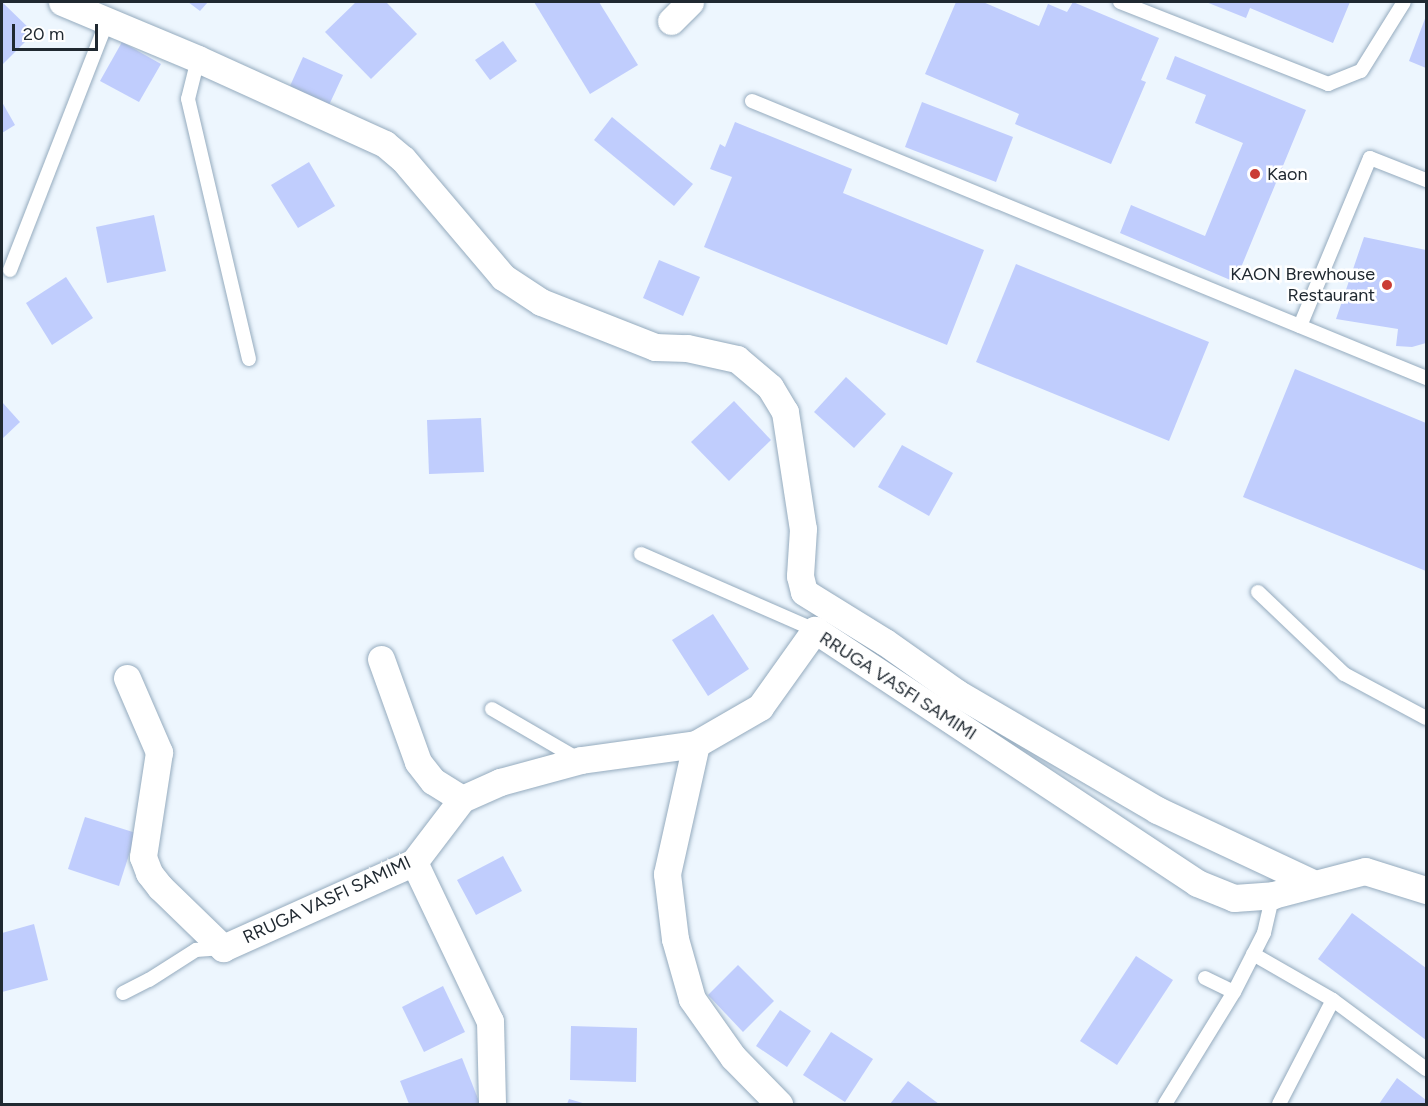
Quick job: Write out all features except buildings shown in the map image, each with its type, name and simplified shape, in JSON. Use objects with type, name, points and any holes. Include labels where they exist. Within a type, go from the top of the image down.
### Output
[{"type":"street","points":[[62,2],[109,11],[198,59],[385,144],[403,159],[503,277],[541,302],[655,347],[687,348],[737,359],[770,387],[785,412],[803,529],[800,576],[804,592],[885,642],[957,693],[1157,810],[1313,883]]},
{"type":"street","points":[[671,21],[690,2]]},
{"type":"street","name":"RRUGA VASFI SAMIMI","points":[[223,948],[414,862],[462,799],[500,782],[581,760],[696,744],[760,706],[815,630],[1197,884],[1234,898],[1273,896],[1313,883],[1365,872],[1426,890]]},
{"type":"street","points":[[381,659],[418,762],[433,781],[462,799]]},
{"type":"street","points":[[127,678],[159,752],[143,857],[149,873],[160,887],[223,948]]},
{"type":"street","points":[[696,744],[667,874],[675,939],[692,999],[733,1057],[779,1104]]},
{"type":"street","points":[[414,862],[490,1021],[492,1104]]},
{"type":"lane","points":[[1120,2],[1328,84],[1361,71],[1404,2]]},
{"type":"lane","points":[[10,270],[109,11]]},
{"type":"lane","points":[[198,59],[188,99],[249,359]]},
{"type":"lane","points":[[752,101],[1426,378]]},
{"type":"lane","points":[[1300,326],[1370,158],[1426,180]]},
{"type":"lane","points":[[641,554],[815,630]]},
{"type":"lane","points":[[1258,592],[1344,674],[1426,718]]},
{"type":"lane","points":[[492,709],[581,760]]},
{"type":"lane","points":[[1165,1104],[1234,992],[1264,933],[1273,896]]},
{"type":"lane","points":[[123,993],[149,980],[196,950],[223,948]]},
{"type":"lane","points":[[1253,954],[1333,999],[1426,1069]]},
{"type":"lane","points":[[1205,978],[1234,992]]},
{"type":"lane","points":[[1279,1104],[1333,999]]},
{"type":"place","name":"Kaon","points":[[1255,174]]},
{"type":"place","name":"KAON Brewhouse Restaurant","points":[[1387,285]]}]
